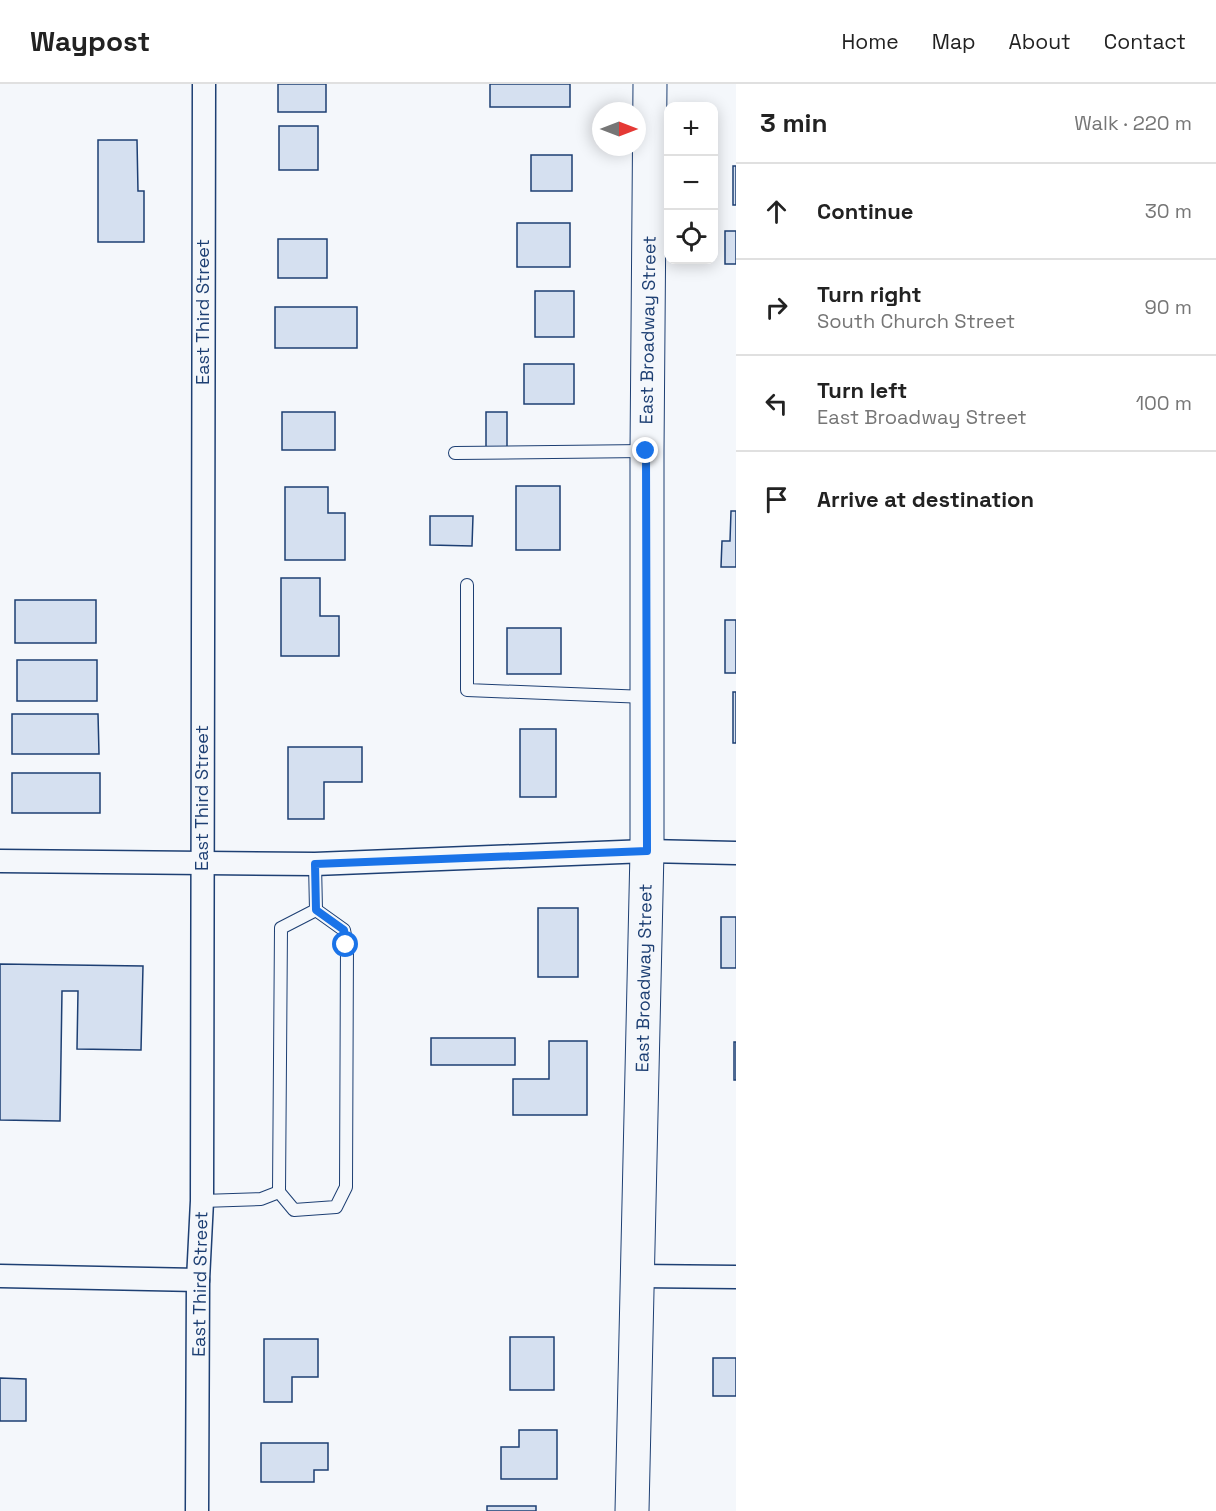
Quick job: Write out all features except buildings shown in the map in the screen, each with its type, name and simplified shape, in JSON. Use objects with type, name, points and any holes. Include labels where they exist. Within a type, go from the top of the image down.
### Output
[{"type":"street","name":"East Third Street","points":[[196,1511],[198,1280],[202,1200],[204,84]]},
{"type":"street","name":"East Broadway Street","points":[[632,1511],[647,851],[646,451],[650,84]]},
{"type":"street","points":[[0,861],[315,864],[647,851],[736,854]]},
{"type":"street","points":[[0,1276],[198,1280]]},
{"type":"street","points":[[638,1276],[736,1277]]},
{"type":"lane","points":[[455,453],[646,451]]},
{"type":"lane","points":[[466,585],[467,690],[647,697]]},
{"type":"lane","points":[[315,864],[316,910]]},
{"type":"lane","points":[[316,910],[344,930],[346,945],[346,1187],[336,1207],[294,1210],[279,1192],[281,928],[316,910]]},
{"type":"lane","points":[[202,1200],[261,1199],[279,1192]]},
{"type":"route","points":[[346,945],[344,930],[316,910],[315,864],[647,851],[646,451]]}]
